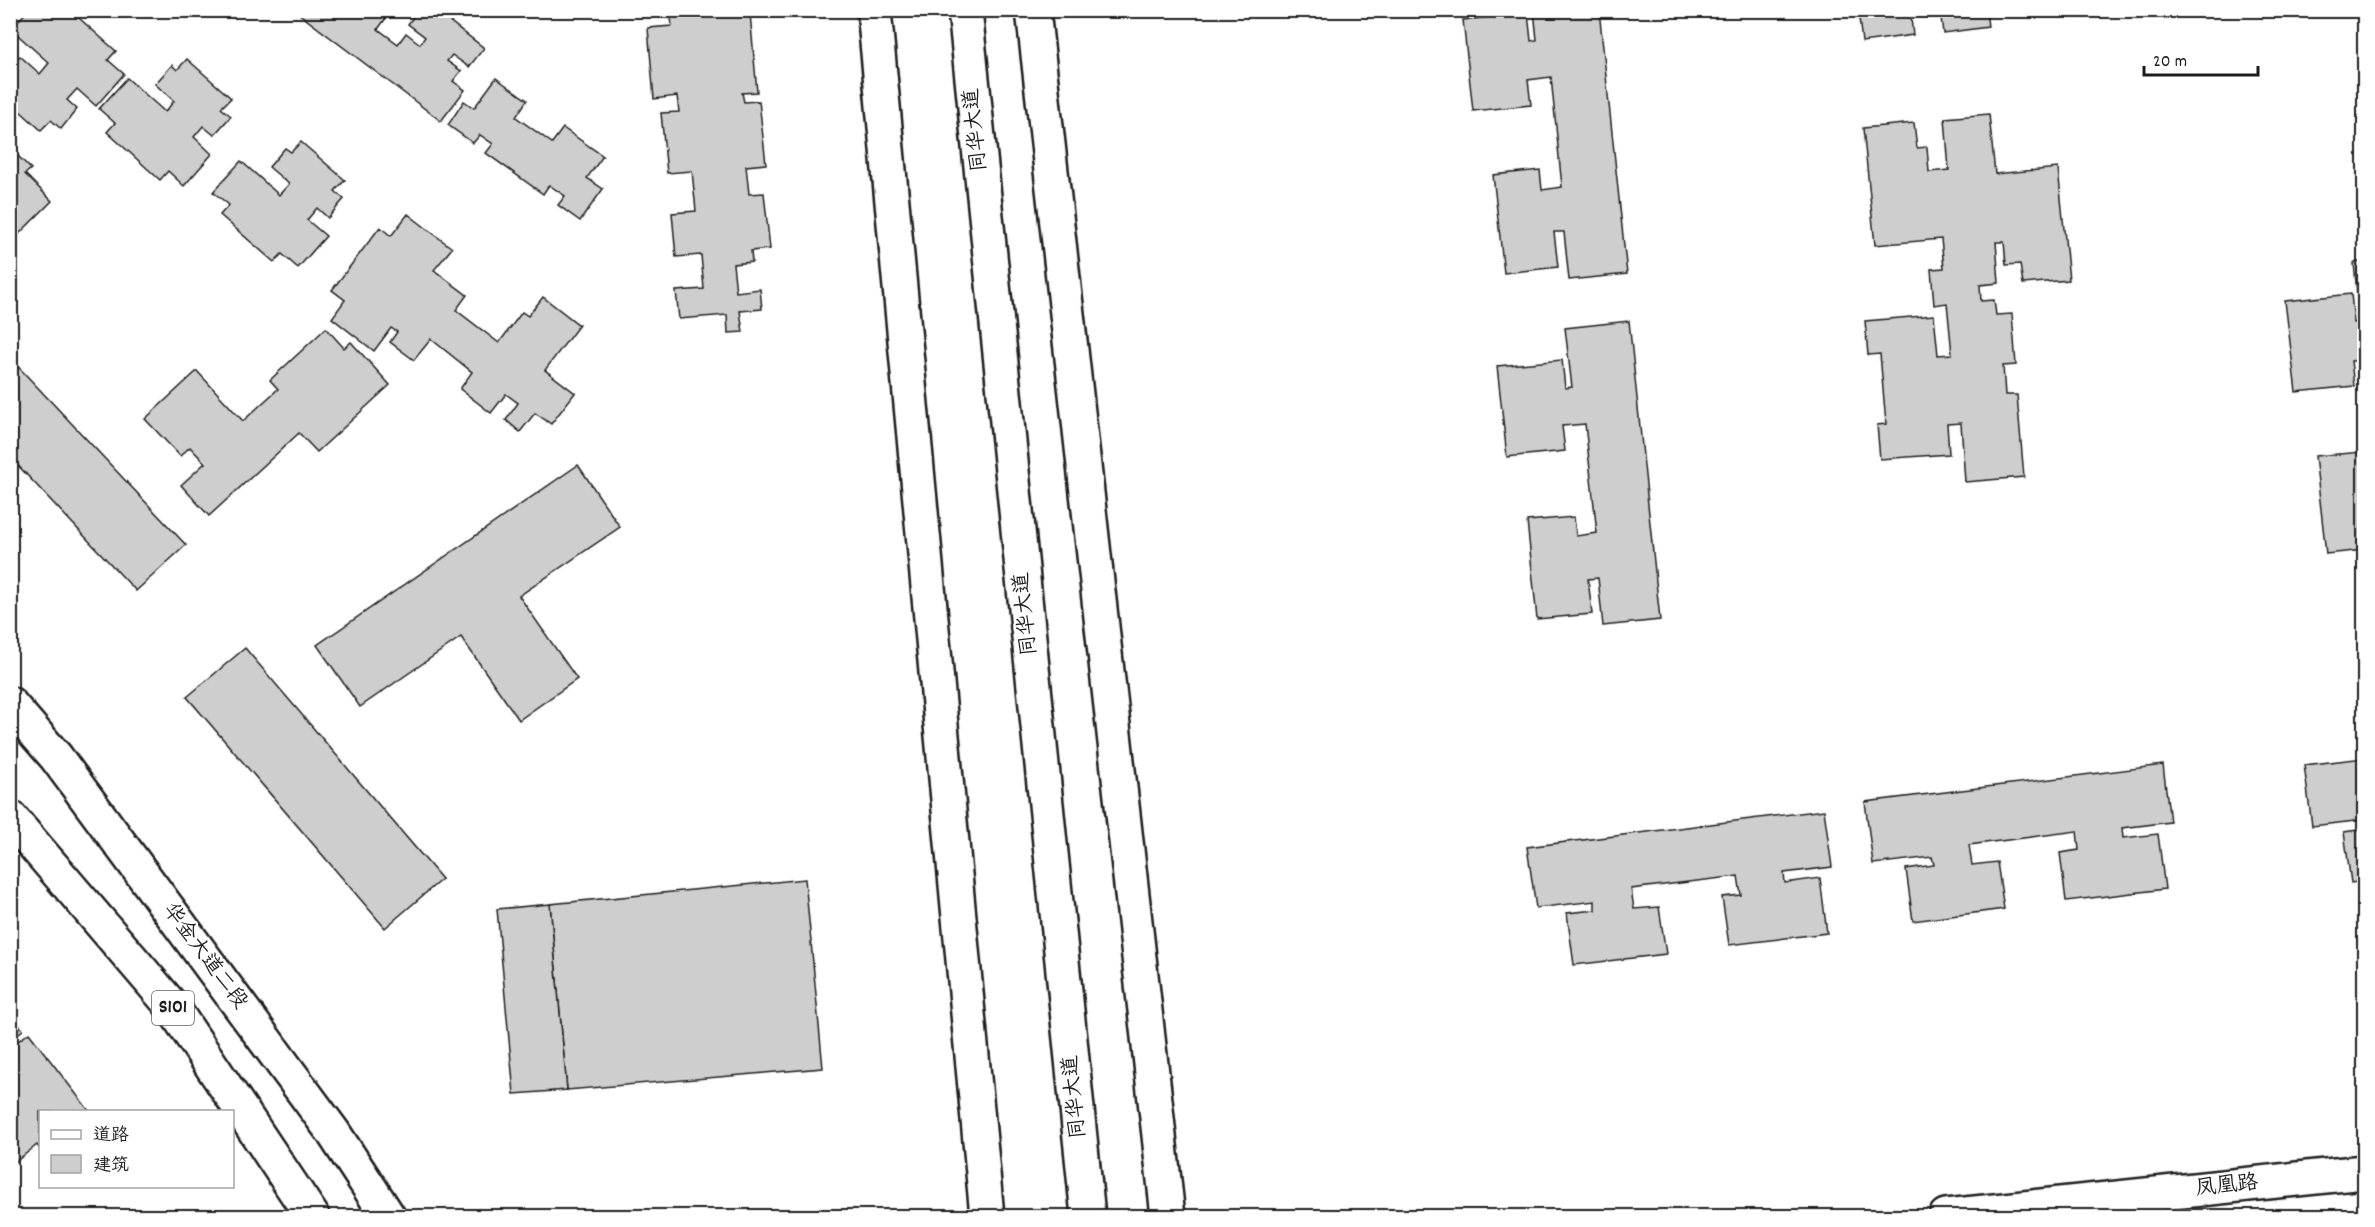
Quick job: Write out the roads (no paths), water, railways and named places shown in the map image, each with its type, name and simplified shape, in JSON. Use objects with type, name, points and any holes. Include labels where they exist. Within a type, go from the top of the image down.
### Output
[{"type":"main road","points":[[874,10],[987,1216]]},
{"type":"main road","name":"同华大道","points":[[965,10],[1088,1216]]},
{"type":"main road","points":[[1033,10],[1168,1216]]},
{"type":"main road","name":"华金大道二段","points":[[10,704],[56,757],[326,1122],[388,1216]]},
{"type":"main road","name":"S101","points":[[10,817],[171,1005],[312,1216]]},
{"type":"main road","name":"凤凰路","points":[[1946,1216],[2364,1172]]}]
